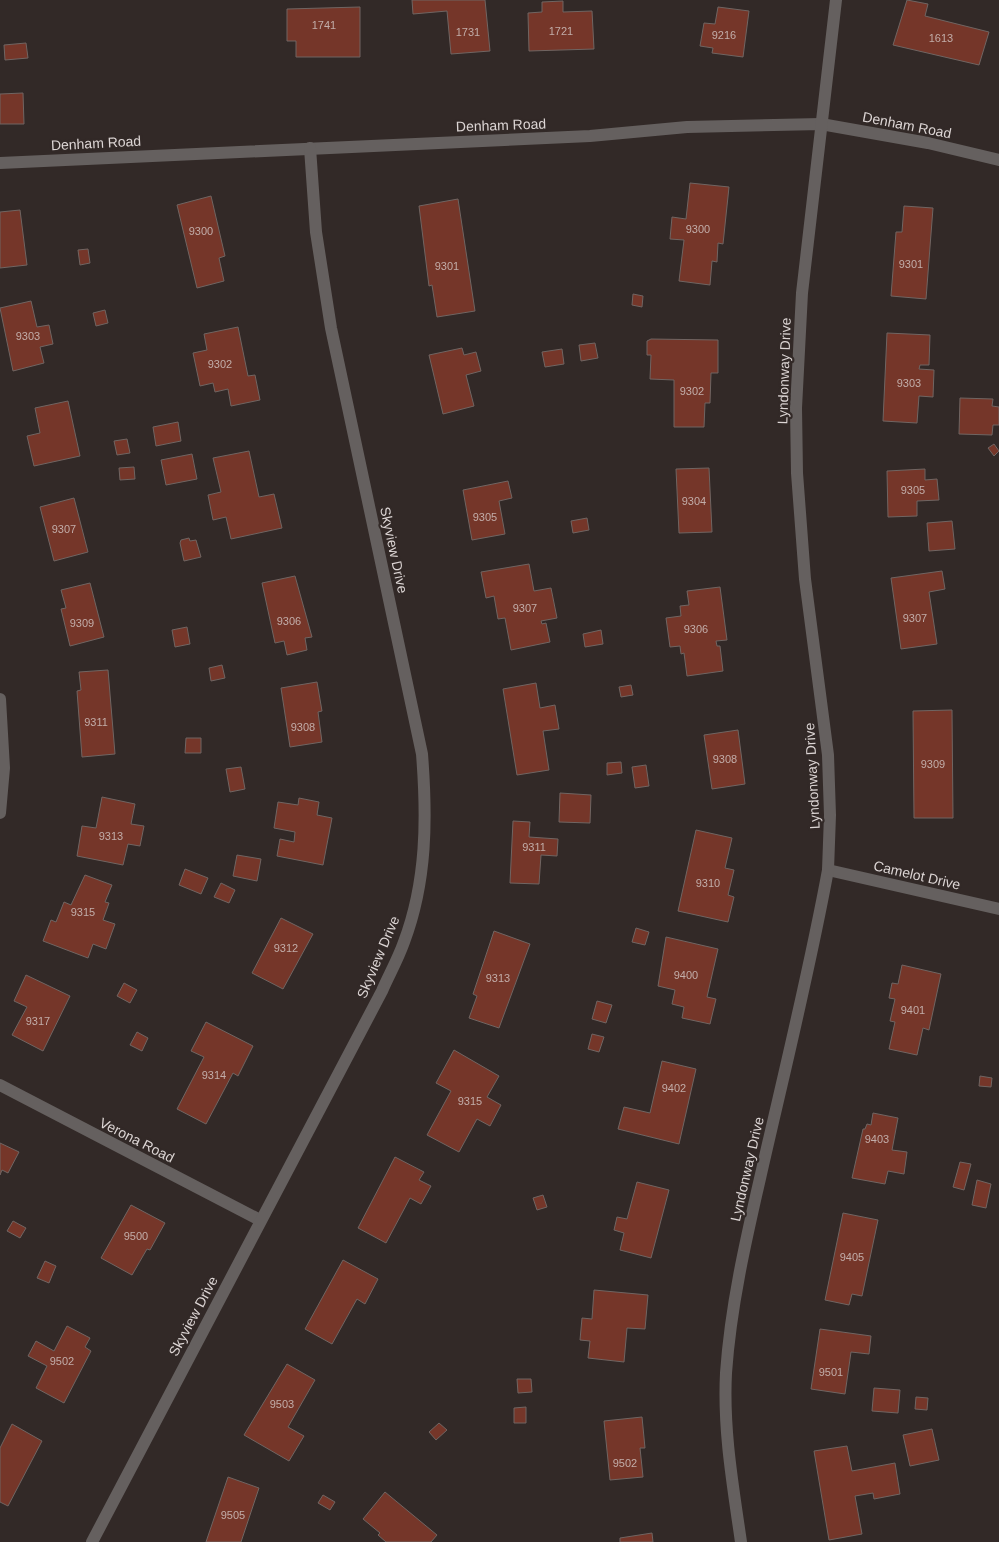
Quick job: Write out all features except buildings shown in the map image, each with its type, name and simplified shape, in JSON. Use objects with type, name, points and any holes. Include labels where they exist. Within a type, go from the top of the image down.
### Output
[{"type":"street","name":"Lyndonway Drive","points":[[741,1542],[726,1418],[726,1375],[731,1318],[750,1221],[828,870],[828,755],[805,580],[797,474],[796,408],[802,293],[836,0]]},
{"type":"street","name":"Denham Road","points":[[0,163],[590,136],[687,127],[821,124],[928,143],[999,160]]},
{"type":"street","name":"Skyview Drive","points":[[92,1542],[382,991],[404,942],[416,903],[423,862],[426,810],[422,754],[331,328],[316,232],[310,148]]},
{"type":"street","points":[[0,699],[4,768],[0,813]]},
{"type":"street","name":"Camelot Drive","points":[[828,870],[999,910]]},
{"type":"street","name":"Verona Road","points":[[0,1085],[260,1220]]}]
